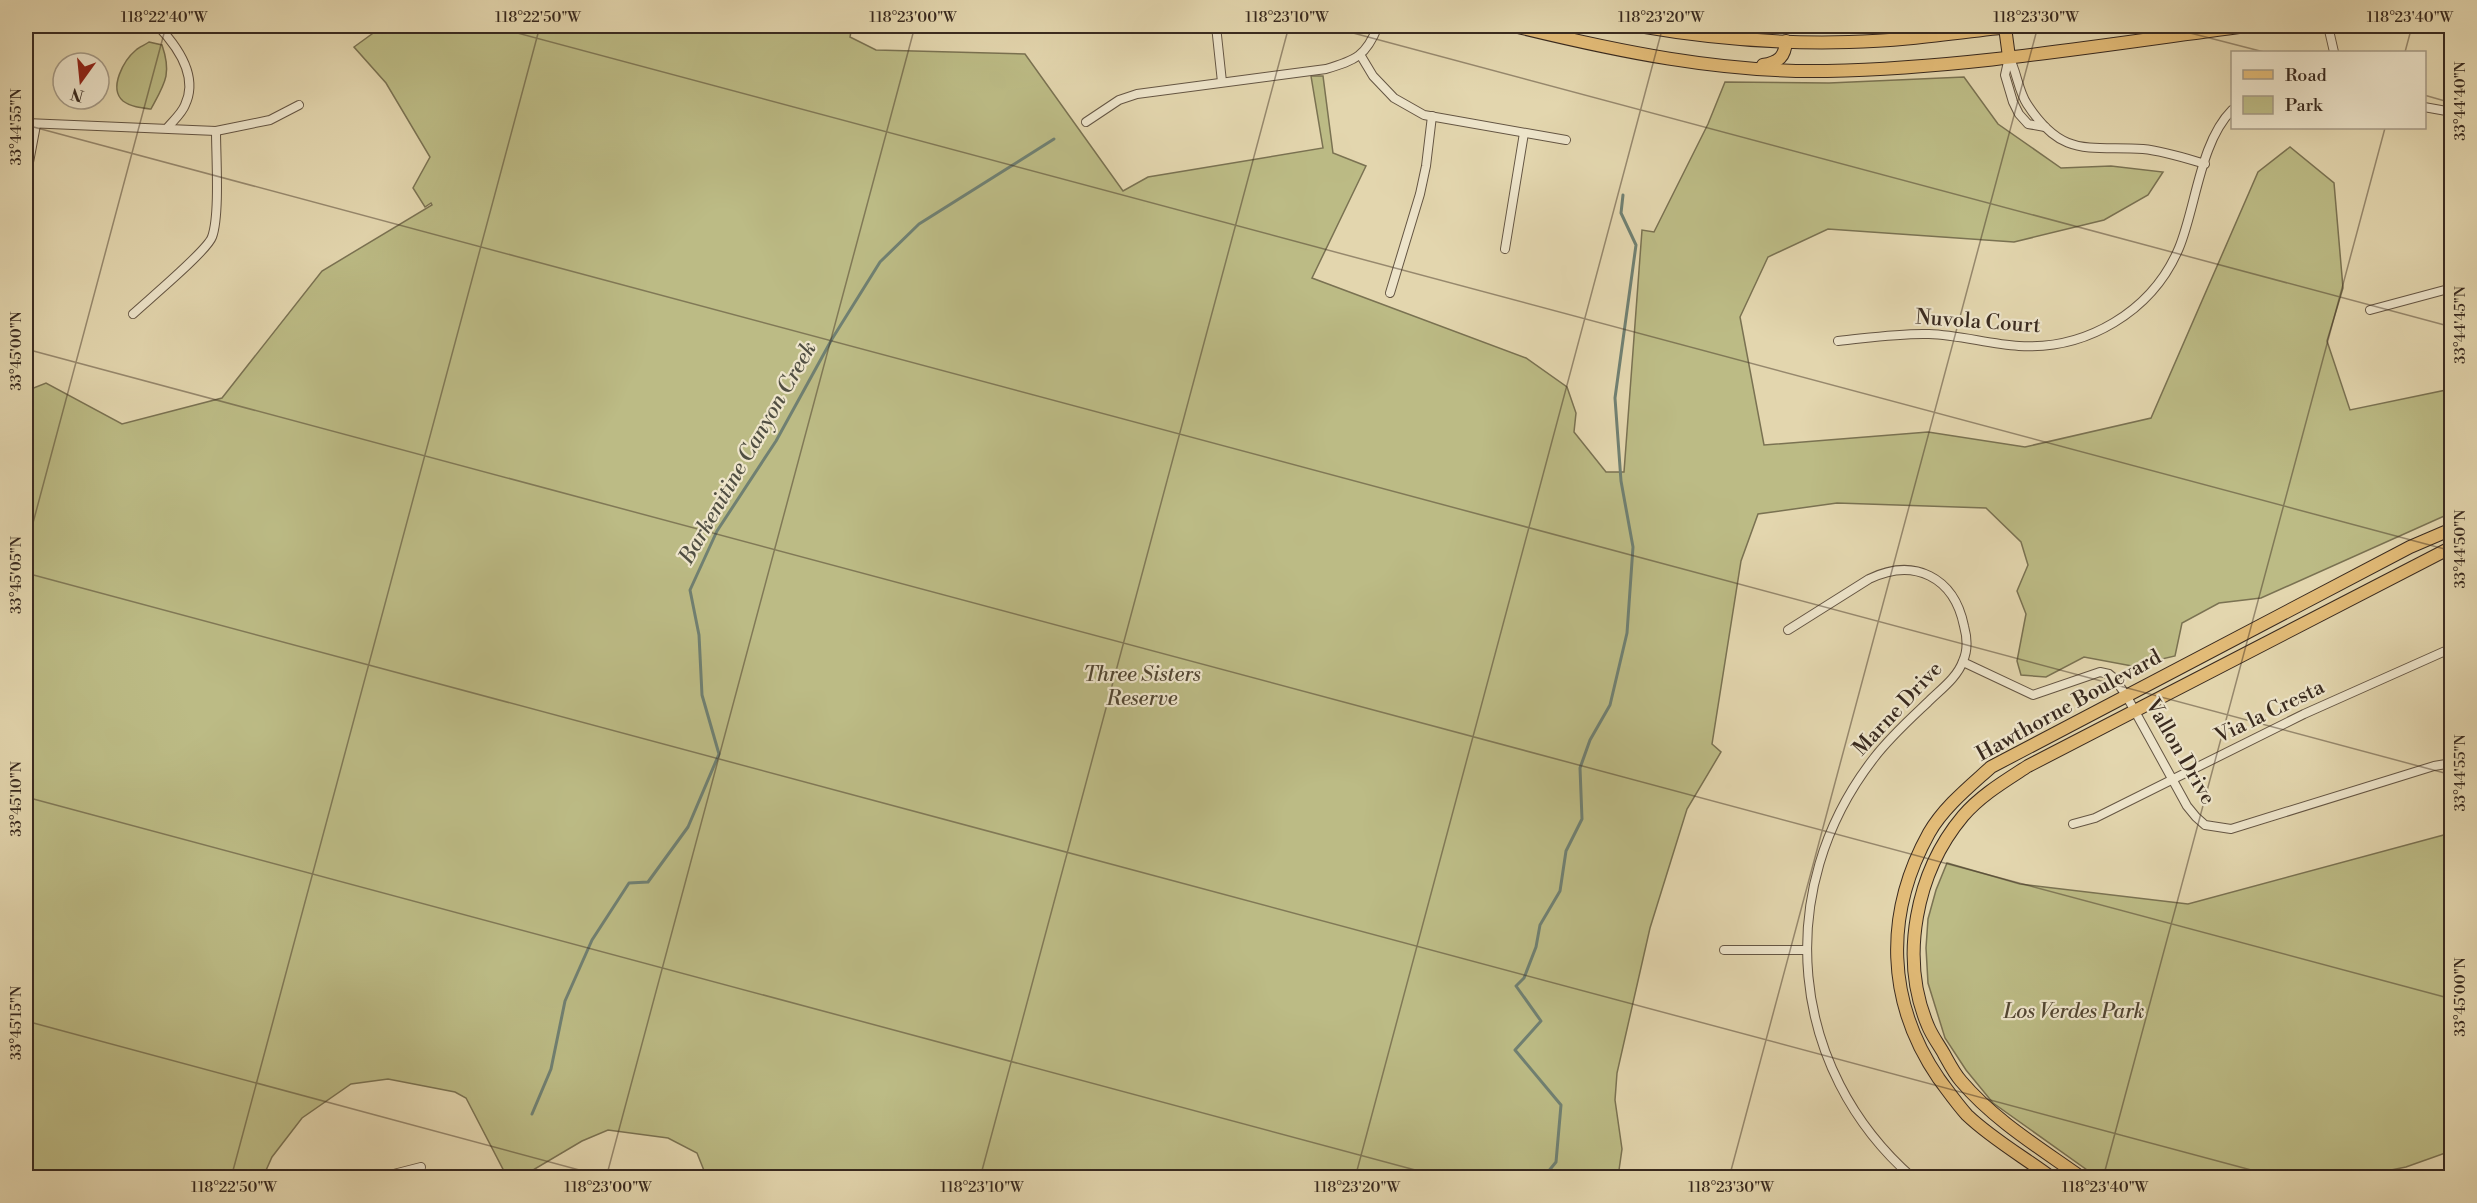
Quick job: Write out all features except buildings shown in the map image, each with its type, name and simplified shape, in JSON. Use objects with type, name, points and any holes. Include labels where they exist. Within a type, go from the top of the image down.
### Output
[{"type":"main road","points":[[1514,26],[1607,49],[1714,64],[1774,70],[1826,71],[1894,68],[2009,57],[2247,26]]},
{"type":"main road","points":[[1639,26],[1684,34],[1847,43],[2009,26],[2009,57]]},
{"type":"main road","points":[[1714,64],[1764,65],[1776,62],[1785,51],[1786,41]]},
{"type":"main road","name":"Hawthorne Boulevard","points":[[2052,1178],[1968,1115],[1929,1064],[1910,1027],[1900,992],[1896,950],[1899,913],[1911,870],[1930,832],[1956,799],[1991,767],[2410,547],[2451,529]]},
{"type":"main road","name":"Hawthorne Boulevard","points":[[2082,1178],[2004,1122],[1977,1099],[1959,1079],[1928,1027],[1918,996],[1914,965],[1919,907],[1939,852],[1963,816],[1990,790],[2028,766],[2451,547]]},
{"type":"main road","points":[[1906,1012],[1914,1019],[1935,1060],[1942,1063],[1948,1060]]},
{"type":"street","points":[[158,26],[183,60],[190,83],[185,107],[168,127]]},
{"type":"street","points":[[1216,26],[1222,82]]},
{"type":"street","points":[[1086,122],[1119,100],[1137,94],[1326,69],[1360,56],[1377,26]]},
{"type":"street","points":[[2328,26],[2334,51]]},
{"type":"street","points":[[1360,56],[1373,76],[1394,98],[1424,115],[1566,140]]},
{"type":"street","points":[[2009,57],[2005,75],[2016,108],[2028,124],[2044,127],[2065,143],[2100,149],[2145,149],[2205,164]]},
{"type":"street","points":[[26,123],[168,127],[216,131],[270,120],[299,105]]},
{"type":"street","points":[[2426,107],[2451,112]]},
{"type":"street","name":"Nuvola Court","points":[[1838,341],[1926,334],[2018,346],[2037,346],[2080,339],[2098,332],[2136,306],[2159,282],[2170,266],[2179,248],[2212,143],[2231,112]]},
{"type":"street","points":[[1390,293],[1420,194],[1432,116]]},
{"type":"street","points":[[26,178],[36,125]]},
{"type":"street","points":[[133,314],[200,254],[212,238],[215,215],[216,131]]},
{"type":"street","points":[[1505,249],[1524,133]]},
{"type":"street","points":[[2370,310],[2451,288]]},
{"type":"street","name":"Marne Drive","points":[[1788,630],[1881,573],[1915,570],[1944,585],[1955,597],[1966,632],[1963,662],[1953,679],[1900,729],[1854,785],[1836,823],[1815,879],[1806,950],[1816,1025],[1824,1051],[1838,1082],[1856,1114],[1874,1138],[1913,1178]]},
{"type":"street","name":"Via la Cresta","points":[[2073,824],[2095,819],[2304,714],[2451,648]]},
{"type":"street","name":"Vallon Drive","points":[[1963,662],[2033,695],[2100,672],[2109,674],[2136,711],[2187,806],[2205,825],[2231,829],[2434,766],[2451,763]]},
{"type":"street","points":[[1724,950],[1806,950]]},
{"type":"street","points":[[378,1178],[421,1167]]},
{"type":"green space","name":"Three Sisters Reserve","points":[[383,26],[852,26],[850,37],[876,50],[1025,54],[1123,191],[1148,177],[1323,148],[1311,76],[1323,76],[1333,153],[1366,166],[1312,278],[1526,358],[1567,387],[1576,413],[1574,432],[1606,472],[1624,472],[1642,230],[1654,232],[1708,124],[1725,82],[1829,83],[1964,77],[1998,124],[2061,168],[2111,166],[2163,172],[2148,195],[2104,220],[2014,242],[1828,229],[1768,257],[1740,317],[1764,445],[1928,432],[2025,447],[2151,418],[2258,172],[2290,147],[2334,183],[2343,288],[2327,341],[2350,410],[2451,389],[2451,513],[2261,598],[2219,603],[2182,623],[2175,656],[2132,666],[2084,657],[2046,677],[2021,675],[2017,661],[2026,614],[2017,591],[2028,565],[2021,542],[1986,508],[1837,503],[1758,514],[1741,561],[1712,744],[1721,752],[1687,809],[1650,928],[1617,1073],[1615,1100],[1622,1149],[1618,1177],[707,1178],[697,1153],[668,1138],[608,1130],[582,1141],[523,1176],[504,1171],[466,1098],[455,1092],[388,1079],[351,1084],[302,1118],[272,1157],[263,1177],[26,1177],[26,391],[46,383],[122,424],[222,398],[322,271],[432,205],[431,203],[425,207],[413,188],[430,157],[386,83],[354,47]]},
{"type":"green space","points":[[149,42],[162,45],[167,71],[151,109],[126,103],[117,89],[119,74],[127,60],[137,49]]},
{"type":"green space","name":"Los Verdes Park","points":[[2451,833],[2451,1151],[2406,1167],[2356,1177],[2097,1177],[1993,1103],[1966,1070],[1945,1038],[1928,983],[1926,948],[1928,919],[1947,863],[2020,884],[2188,904]]},
{"type":"waterway","name":"Barkenitine Canyon Creek","points":[[532,1114],[551,1069],[565,1001],[592,940],[629,883],[648,882],[688,827],[719,754],[702,695],[699,635],[690,590],[717,531],[776,441],[832,339],[880,262],[919,224],[1054,139]]},
{"type":"waterway","points":[[1543,1178],[1556,1162],[1561,1105],[1515,1050],[1541,1021],[1516,986],[1524,978],[1536,947],[1540,925],[1560,891],[1566,851],[1582,819],[1580,768],[1590,740],[1610,705],[1627,633],[1633,547],[1621,481],[1615,398],[1636,245],[1621,213],[1623,195]]}]
